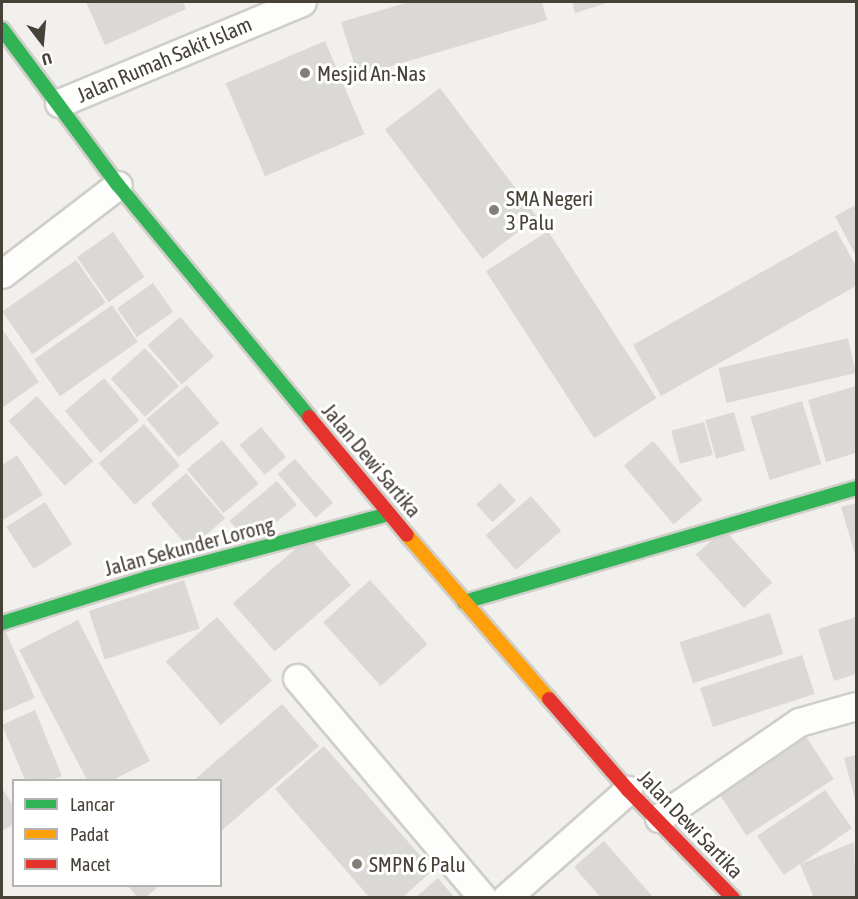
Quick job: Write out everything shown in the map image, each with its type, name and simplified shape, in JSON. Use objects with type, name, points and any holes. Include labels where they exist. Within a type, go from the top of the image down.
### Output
[{"type":"main road","name":"Jalan Dewi Sartika","points":[[2,30],[59,103],[118,185],[389,514],[628,790],[659,818],[733,897]]},
{"type":"main road","points":[[464,602],[856,488]]},
{"type":"main road","name":"Jalan Sekunder Lorong","points":[[2,623],[147,578],[389,514]]},
{"type":"street","name":"Jalan Rumah Sakit Islam","points":[[59,103],[302,2]]},
{"type":"street","points":[[2,274],[118,185]]},
{"type":"street","points":[[297,678],[483,897]]},
{"type":"street","points":[[659,818],[799,722],[856,706]]},
{"type":"street","points":[[506,897],[628,790]]},
{"type":"building","points":[[86,2],[183,2],[186,9],[105,45]]},
{"type":"building","points":[[409,2],[542,2],[547,20],[358,76],[341,22]]},
{"type":"building","points":[[572,2],[610,2],[575,13]]},
{"type":"building","points":[[325,41],[364,134],[265,176],[226,83]]},
{"type":"building","points":[[440,88],[537,217],[482,259],[385,130]]},
{"type":"building","points":[[856,205],[856,256],[835,216]]},
{"type":"building","points":[[836,230],[856,266],[856,286],[661,396],[633,345]]},
{"type":"building","points":[[548,231],[656,398],[594,438],[486,271]]},
{"type":"building","points":[[113,232],[145,277],[109,302],[77,257]]},
{"type":"building","points":[[76,260],[106,303],[32,354],[2,312]]},
{"type":"building","points":[[153,283],[173,312],[137,337],[117,308]]},
{"type":"building","points":[[112,305],[138,342],[60,396],[34,359]]},
{"type":"building","points":[[180,317],[214,356],[182,384],[148,345]]},
{"type":"building","points":[[2,329],[39,382],[2,408]]},
{"type":"building","points":[[848,338],[856,373],[727,403],[718,368]]},
{"type":"building","points":[[145,348],[179,386],[145,417],[111,379]]},
{"type":"building","points":[[104,378],[139,420],[100,453],[65,411]]},
{"type":"building","points":[[187,385],[219,423],[179,457],[146,419]]},
{"type":"building","points":[[856,386],[856,453],[826,462],[808,400]]},
{"type":"building","points":[[37,396],[93,461],[65,486],[8,421]]},
{"type":"building","points":[[802,401],[821,464],[770,480],[750,417]]},
{"type":"building","points":[[734,412],[745,450],[716,459],[705,420]]},
{"type":"building","points":[[704,422],[713,455],[680,464],[671,431]]},
{"type":"building","points":[[144,424],[180,466],[135,505],[99,463]]},
{"type":"building","points":[[261,427],[286,457],[265,475],[240,445]]},
{"type":"building","points":[[222,440],[259,484],[223,513],[187,470]]},
{"type":"building","points":[[653,441],[702,500],[673,524],[624,465]]},
{"type":"building","points":[[17,455],[43,495],[3,520],[2,465]]},
{"type":"building","points":[[295,459],[333,503],[316,518],[278,474]]},
{"type":"building","points":[[186,473],[225,518],[190,549],[151,504]]},
{"type":"building","points":[[277,481],[297,505],[249,545],[230,521]]},
{"type":"building","points":[[500,483],[516,501],[492,522],[476,504]]},
{"type":"building","points":[[531,496],[561,531],[516,570],[486,535]]},
{"type":"building","points":[[45,502],[72,544],[34,569],[6,527]]},
{"type":"building","points":[[856,503],[856,558],[841,507]]},
{"type":"building","points":[[724,529],[772,583],[744,608],[696,554]]},
{"type":"building","points":[[309,537],[351,585],[275,652],[233,603]]},
{"type":"building","points":[[184,580],[200,629],[105,659],[89,611]]},
{"type":"building","points":[[370,580],[428,644],[381,686],[323,622]]},
{"type":"building","points":[[770,613],[783,654],[693,683],[680,642]]},
{"type":"building","points":[[217,617],[272,680],[221,725],[166,662]]},
{"type":"building","points":[[856,617],[856,674],[834,681],[818,629]]},
{"type":"building","points":[[78,620],[150,761],[115,779],[86,779],[19,650]]},
{"type":"building","points":[[5,630],[35,698],[2,712],[2,632]]},
{"type":"building","points":[[802,655],[815,694],[713,727],[700,688]]},
{"type":"building","points":[[282,704],[319,746],[222,830],[222,779],[195,779]]},
{"type":"building","points":[[35,710],[62,776],[54,779],[25,779],[2,725]]},
{"type":"building","points":[[800,727],[834,779],[747,836],[713,784]]},
{"type":"building","points":[[324,746],[433,870],[402,898],[370,898],[275,789]]},
{"type":"building","points":[[856,755],[856,803],[844,758]]},
{"type":"building","points":[[2,788],[12,804],[12,825],[2,831]]},
{"type":"building","points":[[825,790],[852,828],[801,864],[854,842],[856,898],[814,898],[800,864],[784,875],[757,836]]},
{"type":"building","points":[[604,841],[654,898],[601,898],[574,867]]},
{"type":"building","points":[[438,878],[455,898],[415,898]]},
{"type":"building","points":[[129,887],[158,887],[145,898],[138,898]]},
{"type":"traffic: fast","points":[[2,29],[118,185],[309,417]]},
{"type":"traffic: fast","points":[[464,602],[856,488]]},
{"type":"traffic: fast","points":[[2,623],[147,578],[389,514]]},
{"type":"traffic: slow","points":[[407,535],[549,699]]},
{"type":"traffic: jam","points":[[309,417],[407,535]]},
{"type":"traffic: jam","points":[[549,699],[628,790],[733,898]]},
{"type":"place","name":"Mesjid An-Nas","points":[[305,73]]},
{"type":"place","name":"SMA Negeri 3 Palu","points":[[494,210]]},
{"type":"place","name":"SMPN 6 Palu","points":[[357,864]]}]
